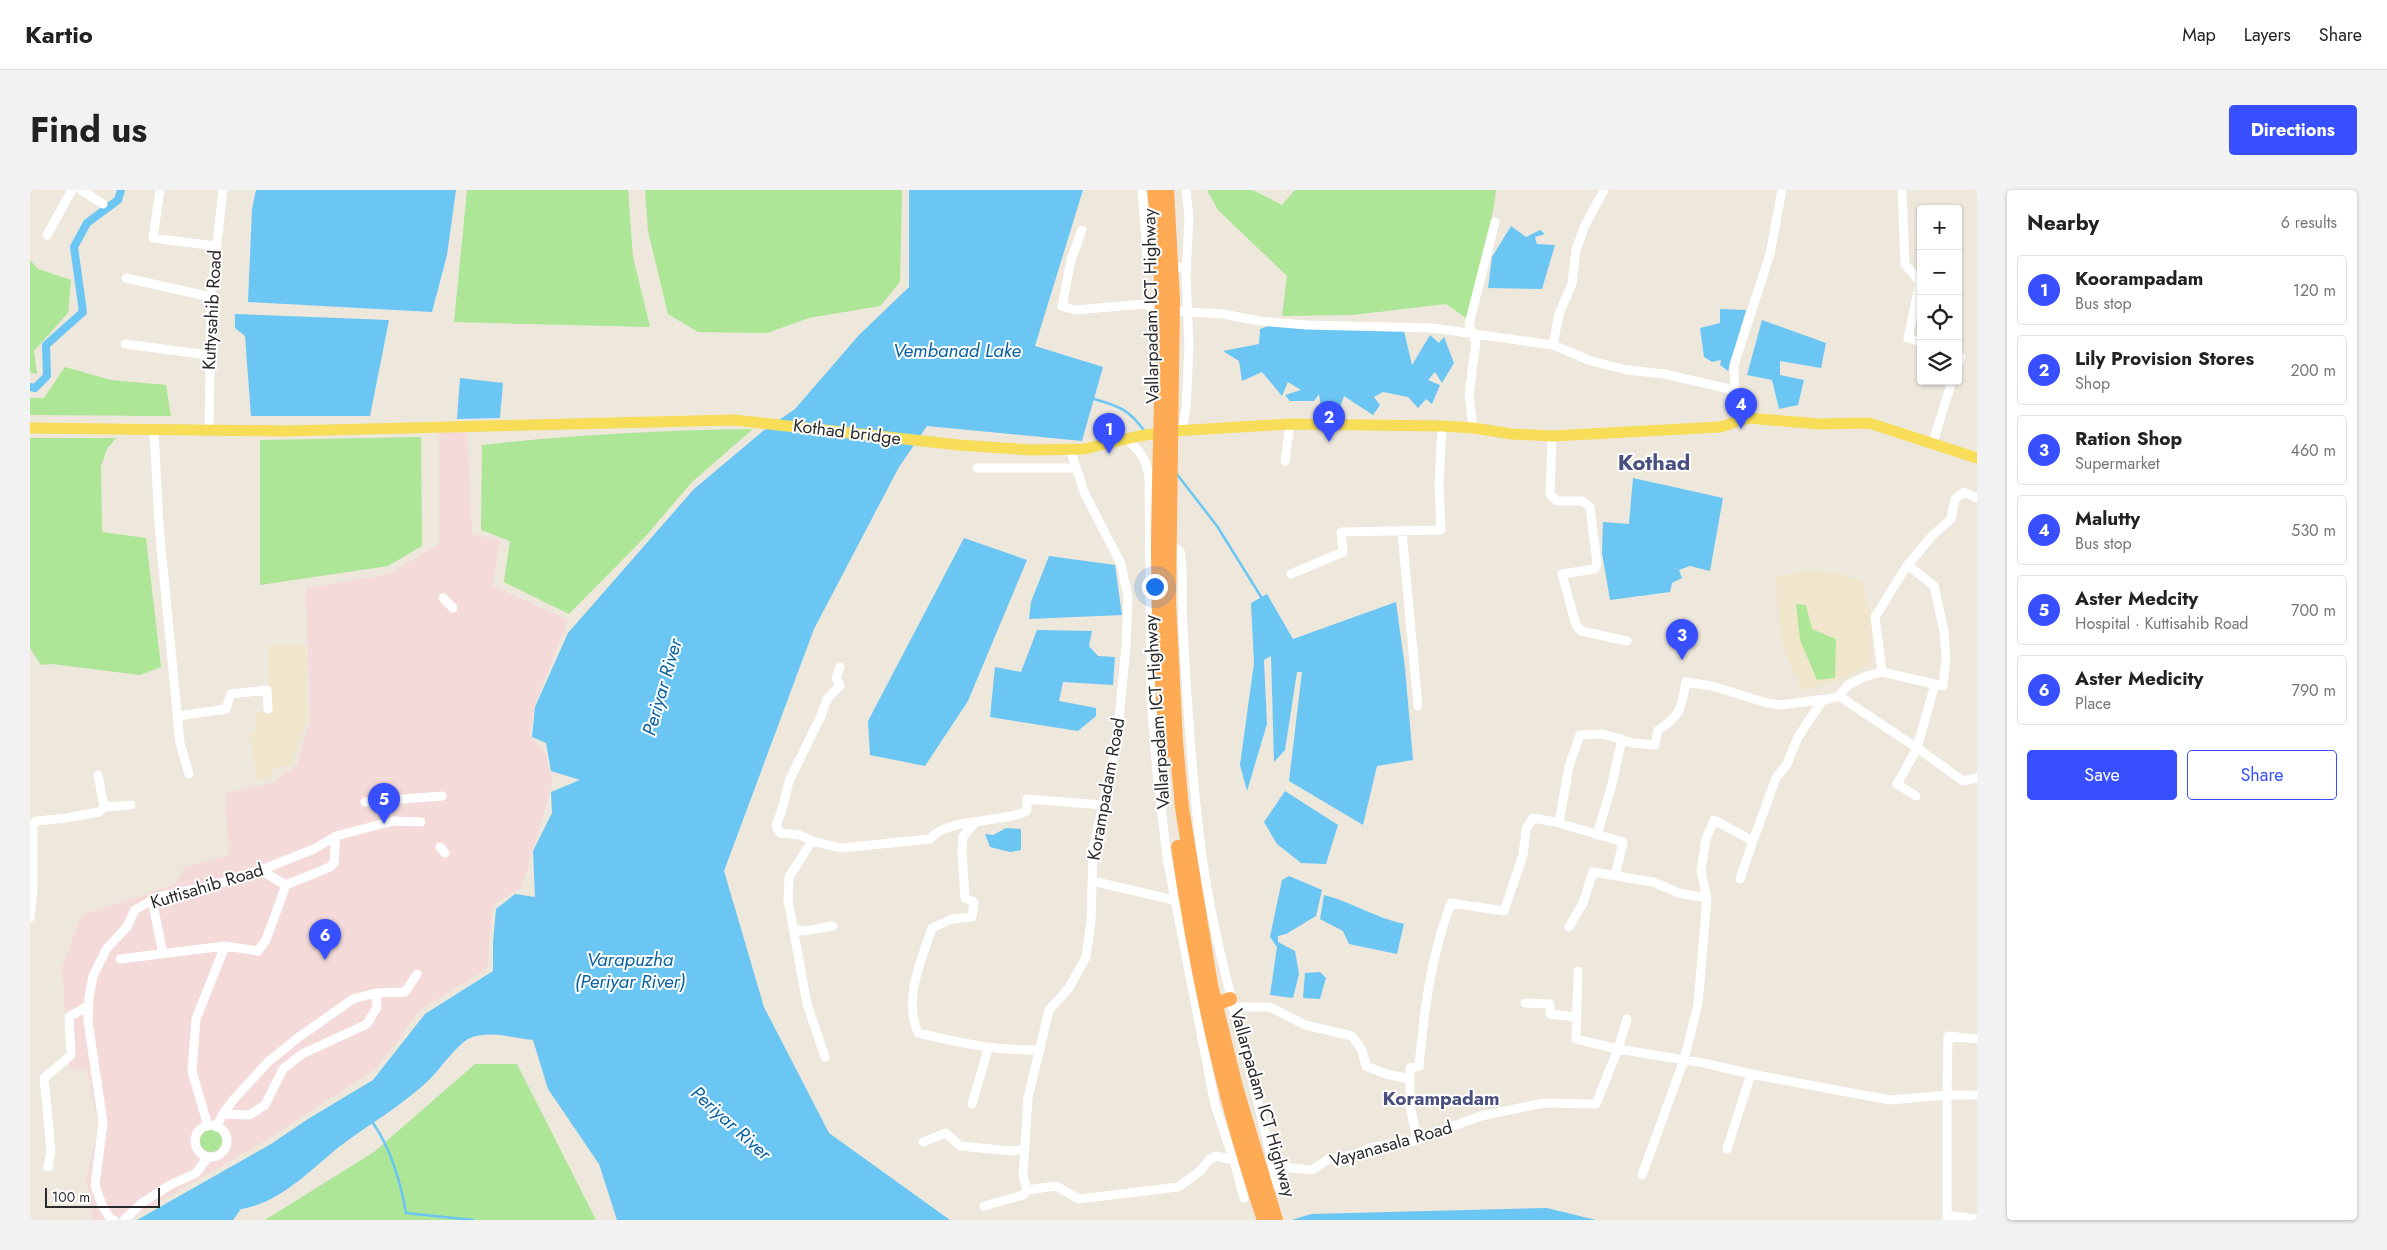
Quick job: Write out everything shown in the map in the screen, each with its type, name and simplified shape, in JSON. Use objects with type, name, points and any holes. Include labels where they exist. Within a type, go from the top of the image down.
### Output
[{"type":"highway","name":"Vallarpadam ICT Highway","points":[[1154,190],[1161,276],[1162,333],[1158,555],[1160,644],[1182,873],[1197,990],[1226,1091],[1268,1215]]},
{"type":"highway","name":"Vallarpadam ICT Highway","points":[[1167,190],[1173,300],[1169,601],[1171,744],[1216,1004],[1268,1215]]},
{"type":"highway","points":[[1216,1004],[1231,1003]]},
{"type":"main road","name":"Kothad bridge","points":[[30,428],[287,431],[446,425],[734,420],[959,445],[1032,450],[1084,448],[1126,438],[1178,430],[1290,424],[1442,426],[1473,428],[1512,434],[1552,436],[1720,427],[1749,418],[1819,424],[1869,423],[1933,442],[1977,458]]},
{"type":"street","points":[[47,235],[72,190]]},
{"type":"street","points":[[81,190],[103,204]]},
{"type":"street","points":[[160,190],[153,238],[215,246]]},
{"type":"street","name":"Kuttysahib Road","points":[[209,431],[208,355],[210,297],[223,190]]},
{"type":"street","points":[[1142,190],[1147,255],[1157,266],[1187,268]]},
{"type":"street","points":[[1178,430],[1188,388],[1189,312],[1187,268],[1189,217],[1186,190]]},
{"type":"street","points":[[1553,345],[1559,314],[1572,284],[1576,250],[1585,225],[1604,190]]},
{"type":"street","points":[[1736,421],[1734,365],[1770,254],[1782,190]]},
{"type":"street","points":[[1902,190],[1905,264],[1920,282],[1908,338],[1917,341]]},
{"type":"street","points":[[1473,428],[1469,394],[1476,342],[1469,324],[1496,222]]},
{"type":"street","points":[[1082,230],[1071,260],[1062,306],[1075,310],[1145,304],[1155,310],[1307,325],[1433,328],[1553,345],[1591,361],[1627,370],[1664,374],[1734,390]]},
{"type":"street","points":[[126,278],[210,297]]},
{"type":"street","points":[[125,344],[208,355]]},
{"type":"street","points":[[1933,442],[1951,385]]},
{"type":"street","points":[[1285,461],[1290,424]]},
{"type":"street","points":[[1291,574],[1343,552],[1341,532],[1441,530],[1439,484],[1442,426]]},
{"type":"street","points":[[154,430],[159,526],[180,743],[189,774]]},
{"type":"street","points":[[1552,436],[1550,494],[1557,501],[1582,501],[1590,507],[1593,525],[1597,563],[1595,569],[1562,574],[1576,625],[1581,631],[1627,641]]},
{"type":"street","points":[[1126,438],[1140,450],[1148,466],[1152,707],[1167,858],[1174,900],[1197,990],[1215,1105],[1239,1162],[1244,1198]]},
{"type":"street","name":"Korampadam Road","points":[[1027,1190],[1023,1176],[1028,1098],[1050,1010],[1069,988],[1086,957],[1091,922],[1093,850],[1116,740],[1126,646],[1128,597],[1121,564],[1085,494],[1070,449]]},
{"type":"street","points":[[976,468],[1076,468]]},
{"type":"street","points":[[1882,672],[1875,617],[1908,565],[1932,536],[1951,519],[1955,499],[1964,492],[1977,498]]},
{"type":"street","points":[[1402,532],[1409,590],[1418,706]]},
{"type":"street","points":[[1149,537],[1166,540],[1180,551],[1183,567],[1182,624],[1196,801],[1213,921],[1231,1003],[1277,1186]]},
{"type":"street","points":[[1839,696],[1848,684],[1882,672],[1943,686],[1946,659],[1944,631],[1934,586],[1908,565]]},
{"type":"street","points":[[443,598],[453,608]]},
{"type":"street","points":[[840,668],[836,678],[840,686],[826,699],[821,716],[789,781],[776,826],[780,833],[800,835],[812,842],[841,848],[930,839],[936,833],[975,823],[1015,817],[1027,811],[1027,799],[1103,804]]},
{"type":"street","points":[[1559,823],[1569,766],[1580,735],[1603,734],[1655,745],[1658,730],[1675,718],[1682,707],[1686,682],[1712,686],[1767,703],[1781,705],[1839,696],[1963,780],[1977,778]]},
{"type":"street","points":[[1916,796],[1897,784],[1917,748],[1935,684]]},
{"type":"street","points":[[178,716],[226,709],[231,694],[266,690],[268,709]]},
{"type":"street","points":[[1740,879],[1776,778],[1787,764],[1798,737],[1826,698]]},
{"type":"street","points":[[1597,835],[1611,788],[1622,739]]},
{"type":"street","points":[[98,775],[104,807]]},
{"type":"street","points":[[365,802],[442,796]]},
{"type":"street","points":[[30,918],[33,824],[36,821],[99,812],[104,807],[131,805]]},
{"type":"street","points":[[1417,1139],[1410,1106],[1410,1068],[1419,1066],[1433,963],[1442,926],[1451,903],[1479,909],[1504,911],[1522,855],[1526,829],[1533,818],[1559,823],[1623,842],[1615,876]]},
{"type":"street","points":[[1642,1175],[1684,1060],[1698,1004],[1707,898],[1700,871],[1706,839],[1714,820],[1753,841]]},
{"type":"street","name":"Kuttisahib Road","points":[[114,1220],[111,1220],[102,1205],[95,1185],[103,1123],[88,1021],[88,1006],[93,976],[107,948],[127,928],[135,910],[152,900],[214,885],[260,870],[314,850],[336,836],[393,821],[421,822]]},
{"type":"street","points":[[975,823],[963,836],[962,853],[965,898],[974,902],[972,916],[952,918],[932,928],[919,965],[912,1001],[912,1020],[918,1034],[954,1042],[966,1042],[988,1049],[1040,1050]]},
{"type":"street","points":[[120,959],[226,946],[258,951],[266,940],[286,885],[330,867],[334,863],[336,836]]},
{"type":"street","points":[[812,842],[789,876],[788,900],[807,1004],[825,1057]]},
{"type":"street","points":[[260,870],[286,885]]},
{"type":"street","points":[[1569,927],[1583,903],[1593,872],[1653,882],[1679,893],[1707,898]]},
{"type":"street","points":[[1092,880],[1174,900]]},
{"type":"street","points":[[152,900],[163,954]]},
{"type":"street","points":[[793,928],[804,931],[833,926]]},
{"type":"street","points":[[124,1220],[142,1203],[170,1185],[196,1173],[208,1157],[220,1155],[226,1144],[224,1133],[212,1126],[192,1072],[196,1019],[226,946]]},
{"type":"street","points":[[1578,971],[1576,1039],[1890,1100],[1947,1095],[1977,1095]]},
{"type":"street","points":[[208,1157],[198,1150],[195,1145],[198,1133],[212,1126],[268,1062],[353,999],[376,993],[405,992],[418,974]]},
{"type":"street","points":[[223,1114],[249,1115],[265,1104],[283,1069],[302,1054],[366,1024],[377,1007],[376,993]]},
{"type":"street","points":[[1231,1003],[1270,1007],[1305,1025],[1352,1036],[1362,1050],[1366,1066],[1386,1074],[1410,1079]]},
{"type":"street","points":[[1525,1003],[1550,1004],[1550,1014],[1577,1017]]},
{"type":"street","points":[[48,1167],[51,1151],[44,1078],[71,1055],[69,1017],[88,1006]]},
{"type":"street","points":[[1618,1048],[1627,1019]]},
{"type":"street","points":[[1977,1039],[1948,1036],[1947,1095],[1947,1218],[1977,1220]]},
{"type":"street","name":"Vayanasala Road","points":[[1271,1160],[1291,1168],[1312,1170],[1327,1160],[1356,1154],[1373,1146],[1407,1143],[1481,1116],[1544,1103],[1596,1104],[1618,1048]]},
{"type":"street","points":[[972,1104],[988,1049]]},
{"type":"street","points":[[1727,1149],[1751,1074]]},
{"type":"street","points":[[923,1142],[946,1133],[960,1146],[1012,1151],[1025,1150]]},
{"type":"street","points":[[984,1206],[1023,1195],[1027,1190],[1056,1186],[1078,1199],[1178,1187],[1200,1171],[1209,1160],[1216,1156],[1239,1162]]},
{"type":"shaded area","points":[[439,430],[467,430],[472,534],[499,540],[493,586],[568,620],[536,702],[529,734],[545,753],[553,781],[522,887],[493,905],[487,969],[421,1009],[376,1069],[255,1147],[128,1220],[93,1220],[86,1179],[99,1129],[87,1069],[69,1068],[62,966],[82,915],[176,884],[184,867],[229,855],[225,793],[272,783],[297,765],[310,720],[306,588],[389,574],[439,544]]},
{"type":"shaded area","points":[[1803,571],[1835,572],[1863,582],[1872,620],[1870,665],[1832,683],[1801,690],[1781,640],[1776,577]]},
{"type":"shaded area","points":[[268,645],[306,645],[307,720],[291,766],[272,768],[272,777],[257,779],[250,732],[257,730],[256,712],[271,712]]},
{"type":"green space","points":[[467,190],[628,190],[633,257],[650,327],[454,322]]},
{"type":"green space","points":[[645,190],[902,190],[900,282],[880,306],[809,318],[767,333],[698,332],[668,314],[648,231]]},
{"type":"green space","points":[[1207,190],[1253,190],[1282,205],[1295,190],[1496,190],[1487,239],[1466,318],[1446,304],[1352,315],[1282,316],[1287,276],[1218,210]]},
{"type":"green space","points":[[30,260],[38,269],[71,280],[68,313],[34,351],[37,374],[30,372]]},
{"type":"green space","points":[[65,367],[111,380],[166,385],[171,416],[30,415],[30,398],[44,398]]},
{"type":"green space","points":[[753,429],[692,482],[645,537],[569,614],[504,582],[510,541],[481,530],[482,445],[617,434]]},
{"type":"green space","points":[[421,437],[422,546],[388,566],[260,585],[260,440]]},
{"type":"green space","points":[[30,438],[116,438],[107,449],[101,466],[102,532],[146,538],[161,667],[140,675],[52,664],[41,665],[30,648]]},
{"type":"green space","points":[[1796,604],[1806,605],[1812,629],[1836,639],[1835,678],[1817,680],[1800,640]]},
{"type":"green space","points":[[475,1064],[517,1064],[596,1220],[265,1220],[374,1152]]},
{"type":"green space","points":[[211,1130],[219,1133],[222,1141],[219,1149],[211,1152],[203,1149],[200,1141],[203,1133]]},
{"type":"water","points":[[256,190],[456,190],[447,255],[432,312],[248,302],[252,209]]},
{"type":"water","name":"Varapuzha (Periyar River)","points":[[909,190],[1083,190],[1035,346],[1103,367],[1082,441],[927,426],[899,467],[814,629],[724,871],[764,1007],[829,1133],[950,1220],[617,1220],[599,1164],[548,1089],[533,1040],[502,1035],[486,1035],[470,1038],[465,1041],[430,1079],[409,1097],[339,1147],[293,1185],[269,1200],[241,1209],[233,1220],[137,1220],[271,1144],[308,1119],[373,1080],[425,1014],[493,971],[496,909],[515,894],[535,897],[533,851],[552,813],[551,792],[580,780],[551,771],[546,743],[532,737],[535,707],[568,633],[694,489],[763,431],[795,409],[859,335],[909,287]]},
{"type":"water","points":[[1511,226],[1526,237],[1540,230],[1545,234],[1535,237],[1537,244],[1555,245],[1542,289],[1488,288],[1492,257]]},
{"type":"water","points":[[1720,309],[1746,310],[1728,371],[1720,365],[1721,360],[1712,362],[1704,357],[1700,328],[1720,323]]},
{"type":"water","points":[[235,314],[389,320],[370,416],[251,416],[245,336],[235,328]]},
{"type":"water","points":[[1762,320],[1826,343],[1821,368],[1780,361],[1780,375],[1804,380],[1798,405],[1779,409],[1772,380],[1747,375]]},
{"type":"water","points":[[1274,324],[1404,331],[1412,365],[1430,335],[1439,343],[1444,337],[1454,363],[1442,383],[1435,372],[1428,380],[1440,385],[1432,404],[1426,399],[1418,408],[1408,397],[1383,392],[1374,397],[1380,405],[1373,415],[1344,396],[1339,411],[1321,409],[1319,394],[1314,401],[1290,401],[1285,395],[1301,390],[1288,382],[1282,396],[1262,372],[1242,381],[1239,361],[1223,351],[1259,344],[1260,329]]},
{"type":"water","points":[[460,378],[503,383],[500,418],[457,419]]},
{"type":"water","points":[[1633,478],[1723,498],[1710,571],[1690,566],[1679,570],[1682,578],[1672,583],[1670,592],[1610,600],[1602,553],[1603,522],[1629,524]]},
{"type":"water","points":[[964,538],[1027,560],[968,701],[925,766],[870,755],[868,721]]},
{"type":"water","points":[[1049,556],[1115,565],[1122,615],[1029,619],[1031,602]]},
{"type":"water","points":[[1267,594],[1293,639],[1396,602],[1405,668],[1413,760],[1377,766],[1363,825],[1289,781],[1302,672],[1297,672],[1285,750],[1274,762],[1271,656],[1264,660],[1267,724],[1247,791],[1240,765],[1254,663],[1251,603]]},
{"type":"water","points":[[1037,630],[1092,631],[1089,646],[1098,656],[1115,657],[1113,685],[1063,682],[1059,701],[1096,708],[1096,716],[1078,731],[990,717],[995,667],[1021,672]]},
{"type":"water","points":[[1285,791],[1338,825],[1326,864],[1301,863],[1277,844],[1264,822]]},
{"type":"water","points":[[1006,828],[1021,829],[1021,850],[1010,852],[990,847],[985,834],[993,835]]},
{"type":"water","points":[[1289,876],[1322,890],[1316,916],[1286,934],[1278,936],[1278,942],[1295,951],[1299,974],[1293,998],[1270,995],[1277,947],[1270,937],[1282,880]]},
{"type":"water","points":[[1324,895],[1404,924],[1397,954],[1349,944],[1343,931],[1320,919]]},
{"type":"water","points":[[1320,972],[1326,978],[1320,999],[1303,998],[1305,973]]},
{"type":"water","points":[[1547,1208],[1596,1220],[1292,1220],[1311,1214]]},
{"type":"waterway","points":[[30,387],[35,388],[47,376],[46,345],[83,312],[74,247],[87,223],[118,200],[121,190]]},
{"type":"waterway","points":[[1094,399],[1123,410],[1145,432]]},
{"type":"waterway","points":[[1176,473],[1217,526],[1263,600]]},
{"type":"waterway","points":[[373,1123],[385,1143],[394,1166],[406,1213],[473,1220]]},
{"type":"place","name":"Malutty","points":[[1741,429]]},
{"type":"place","name":"Lily Provision Stores","points":[[1329,442]]},
{"type":"place","name":"Koorampadam","points":[[1109,454]]},
{"type":"place","name":"Ration Shop","points":[[1682,660]]},
{"type":"place","name":"Aster Medcity","points":[[384,824]]},
{"type":"place","name":"Aster Medicity","points":[[325,960]]},
{"type":"district","name":"Kothad","points":[[1654,462]]},
{"type":"district","name":"Korampadam","points":[[1441,1098]]},
{"type":"water label","name":"Vembanad Lake","points":[[957,350]]},
{"type":"water label","name":"Periyar River","points":[[662,687]]},
{"type":"water label","name":"Periyar River","points":[[731,1123]]}]
